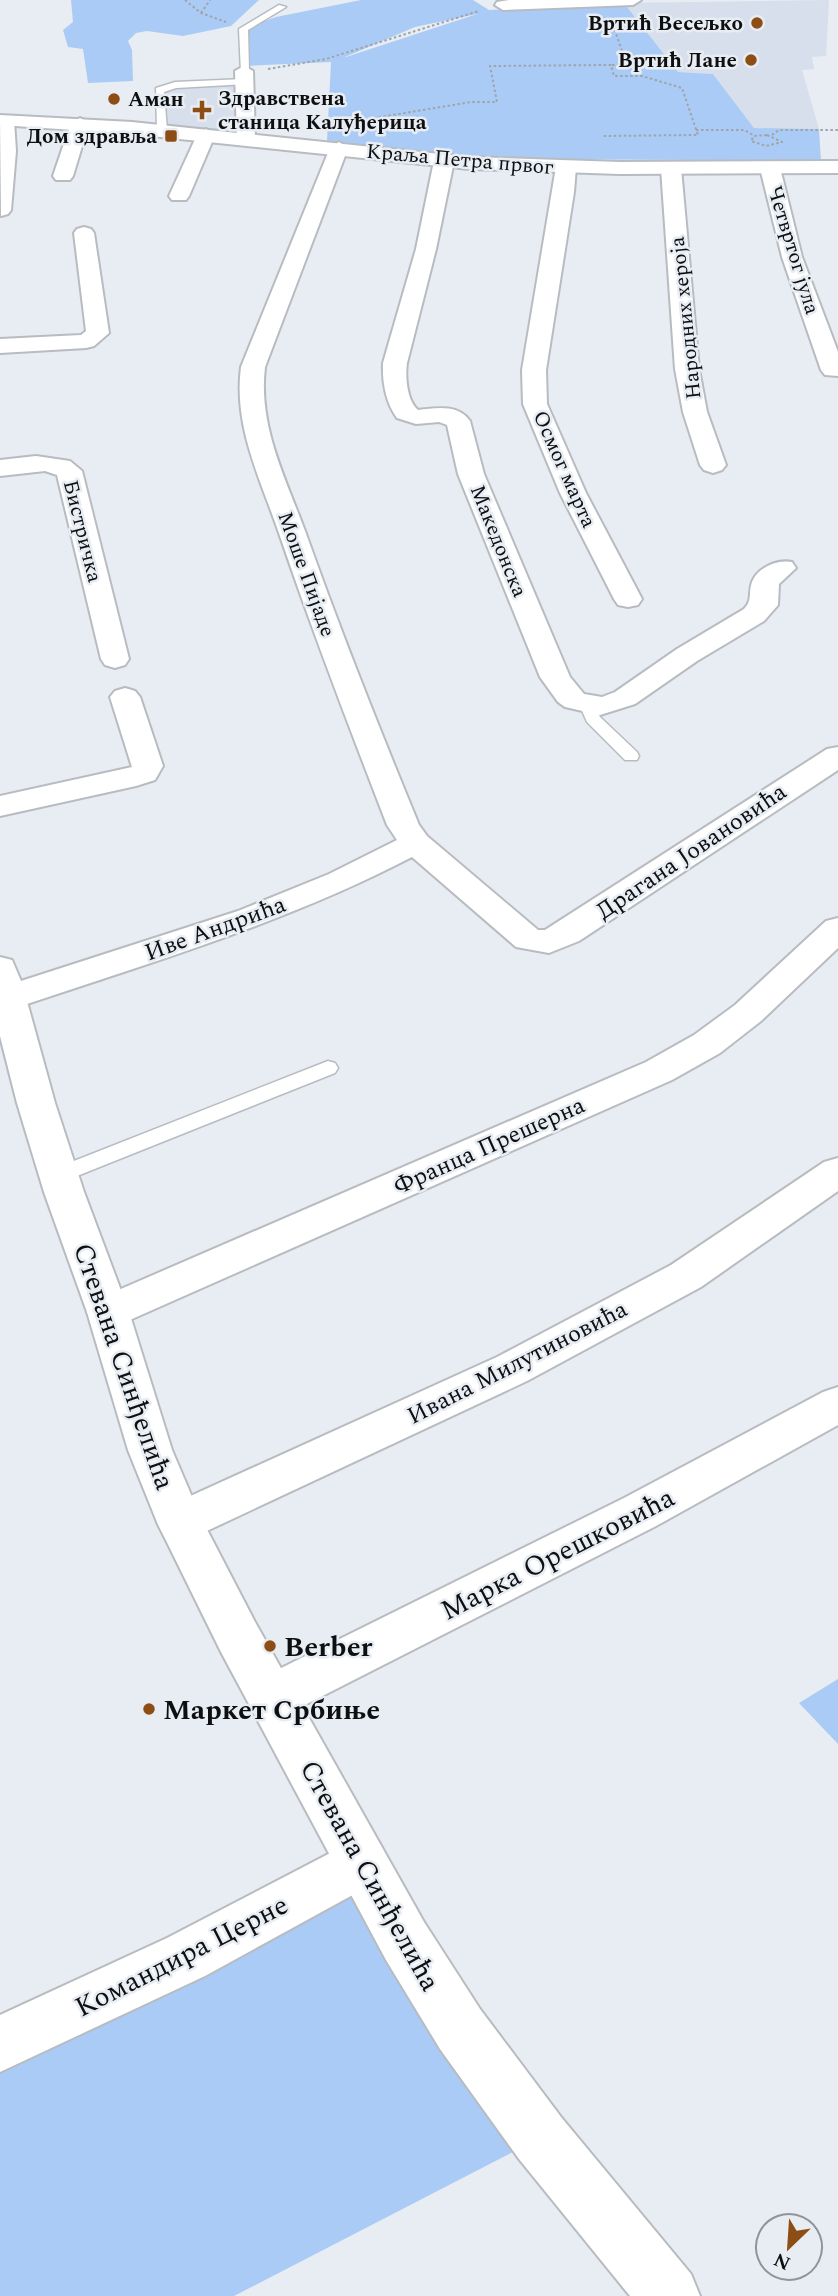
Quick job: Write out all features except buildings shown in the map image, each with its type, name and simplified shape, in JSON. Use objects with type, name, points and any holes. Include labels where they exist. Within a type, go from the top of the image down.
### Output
[{"type":"street","points":[[503,5],[634,0]]},
{"type":"street","points":[[244,77],[246,139]]},
{"type":"street","points":[[1,210],[7,151],[2,121]]},
{"type":"street","name":"Краља Петра првог","points":[[2,121],[80,124],[246,139],[341,136],[444,161],[566,167],[838,167]]},
{"type":"street","points":[[63,176],[80,124]]},
{"type":"street","points":[[178,195],[206,135]]},
{"type":"street","name":"Моше Пијаде","points":[[341,136],[253,366],[250,390],[252,413],[317,606],[403,824],[415,843],[528,939],[542,942]]},
{"type":"street","name":"Македонска","points":[[444,161],[426,249],[395,363],[400,403],[405,413],[411,416],[442,414],[458,421],[471,474],[555,677],[568,696],[587,704]]},
{"type":"street","name":"Осмог марта","points":[[566,167],[565,192],[534,370],[535,404],[573,493],[628,599]]},
{"type":"street","name":"Народних хероја","points":[[671,168],[687,369],[695,412],[713,465]]},
{"type":"street","name":"Четвртог јула","points":[[770,168],[792,257],[833,370]]},
{"type":"street","points":[[1,343],[86,341],[98,333],[84,233]]},
{"type":"street","name":"Бистричка","points":[[0,468],[41,463],[59,465],[69,471],[115,659]]},
{"type":"street","points":[[587,704],[610,704],[625,698],[687,654],[754,615],[764,605],[766,582],[782,568]]},
{"type":"street","points":[[0,806],[136,777],[144,773],[148,766],[125,697]]},
{"type":"street","name":"Драгана Јовановића","points":[[542,942],[556,940],[838,756]]},
{"type":"street","name":"Иве Андрића","points":[[4,983],[250,918],[341,881],[415,843]]},
{"type":"street","name":"Франца Прешерна","points":[[108,1312],[659,1071],[707,1044],[748,1013],[838,929]]},
{"type":"street","name":"Стевана Синђелића","points":[[4,983],[59,1175],[108,1312],[150,1450],[180,1522],[361,1862],[405,1941],[460,2029],[540,2138],[669,2296]]},
{"type":"street","name":"Ивана Милутиновића","points":[[180,1522],[512,1369],[686,1276],[838,1172]]},
{"type":"street","name":"Марка Орешковића","points":[[272,1697],[640,1512],[838,1404]]},
{"type":"street","name":"Командира Церне","points":[[0,2044],[186,1957],[361,1862]]},
{"type":"lane","points":[[162,131],[159,90],[175,85],[244,77],[243,29],[282,7]]},
{"type":"lane","points":[[587,704],[593,719],[631,756]]},
{"type":"lane","points":[[59,1175],[328,1068]]},
{"type":"path","points":[[185,0],[201,13],[243,29]]},
{"type":"path","points":[[201,13],[210,0]]},
{"type":"path","points":[[341,136],[471,102],[496,102],[490,66],[627,65],[605,1]]},
{"type":"path","points":[[244,77],[326,59],[503,5]]},
{"type":"path","points":[[603,136],[698,135],[682,88],[642,76],[614,76],[611,65]]},
{"type":"path","points":[[696,130],[744,130],[756,136]]},
{"type":"path","points":[[772,136],[779,130],[838,130]]},
{"type":"shaded area","points":[[71,0],[259,0],[231,26],[183,36],[147,31],[136,33],[128,41],[132,50],[133,81],[88,83],[83,49],[68,47],[63,30],[73,22]]},
{"type":"shaded area","points":[[361,0],[473,0],[489,10],[624,3],[678,72],[713,74],[754,128],[819,129],[821,161],[532,159],[453,155],[327,141],[331,62],[243,66],[243,29],[276,17]],"holes":[[[477,14],[345,57],[415,27]]]},
{"type":"shaded area","points":[[829,0],[826,56],[812,57],[814,69],[802,70],[819,129],[754,128],[713,74],[678,72],[624,3]]},
{"type":"shaded area","name":"Здравствена станица Калуђерица","points":[[244,82],[246,136],[162,128],[159,90],[167,86]]},
{"type":"shaded area","points":[[838,1679],[838,1744],[799,1703]]},
{"type":"shaded area","points":[[361,1862],[540,2138],[234,2296],[0,2296],[0,2032]]},
{"type":"place","name":"Вртић Весељко","points":[[757,23]]},
{"type":"place","name":"Вртић Лане","points":[[751,60]]},
{"type":"place","name":"Аман","points":[[114,99]]},
{"type":"place","name":"Здравствена станица Калуђерица","points":[[202,110]]},
{"type":"place","name":"Дом здравља","points":[[171,136]]},
{"type":"place","name":"Berber","points":[[270,1646]]},
{"type":"place","name":"Маркет Србиње","points":[[149,1709]]}]
